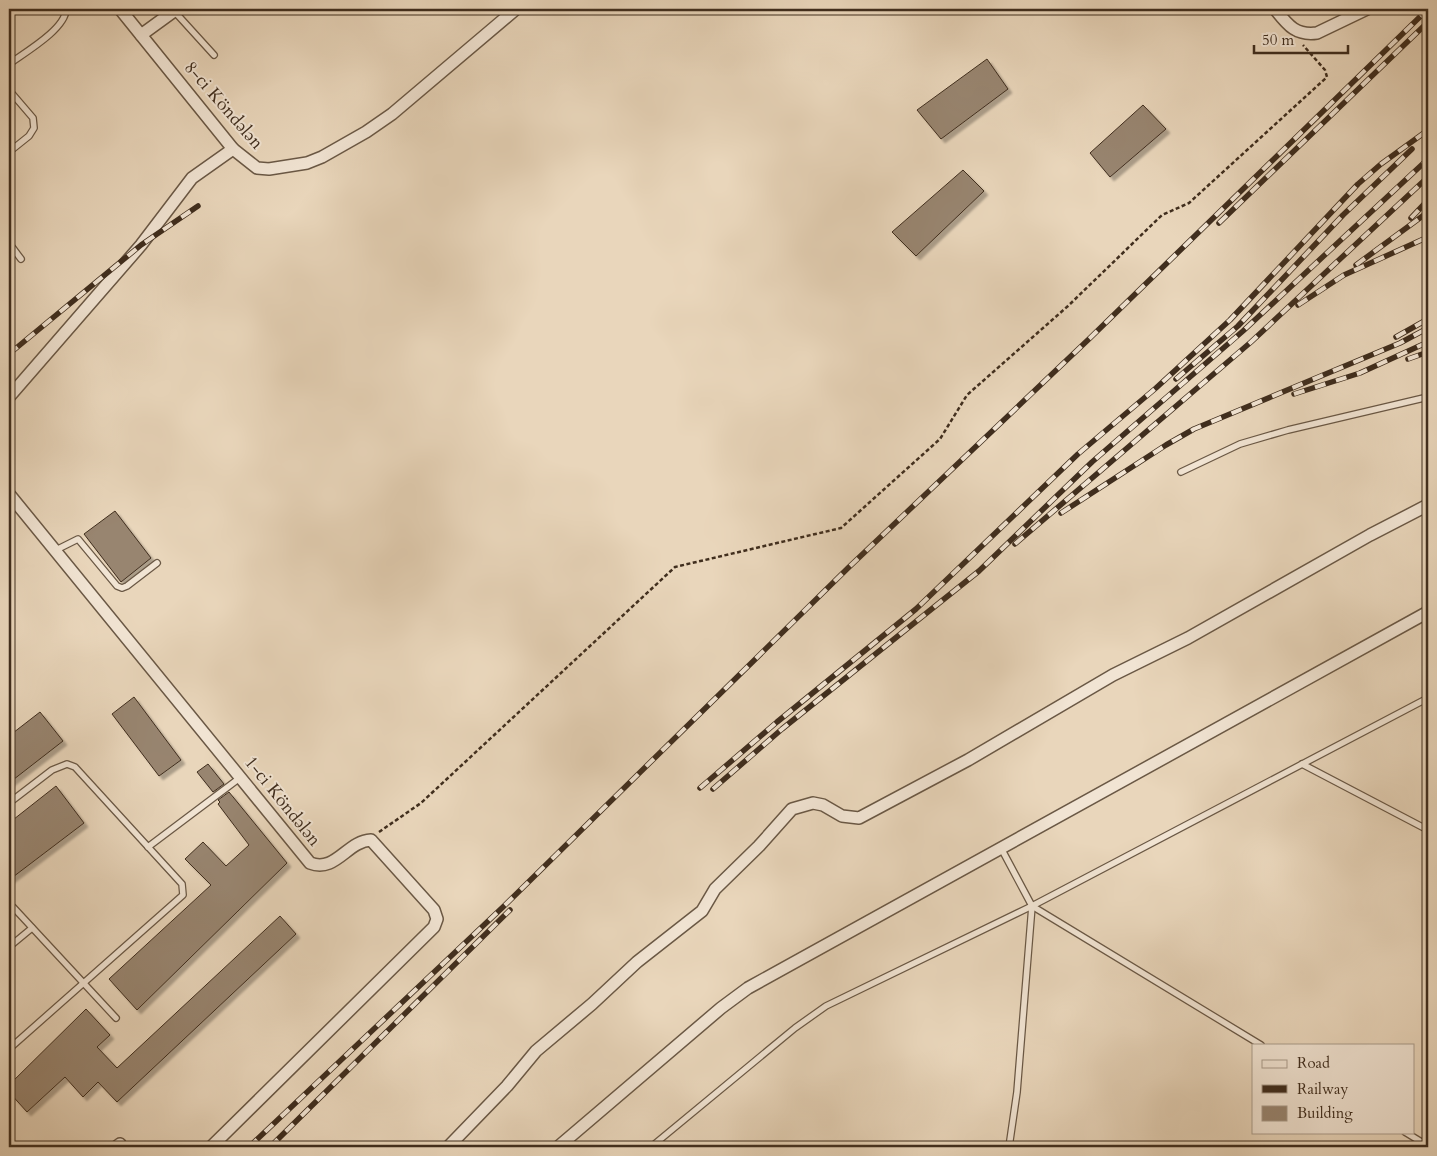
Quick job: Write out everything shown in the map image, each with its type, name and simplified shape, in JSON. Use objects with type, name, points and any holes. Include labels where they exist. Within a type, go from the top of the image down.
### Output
[{"type":"street","name":"8-ci Köndələn","points":[[120,9],[233,149],[257,168],[269,169],[307,163],[322,157],[366,132],[392,114],[516,9]]},
{"type":"street","points":[[1275,9],[1289,27],[1297,32],[1317,33],[1367,9]]},
{"type":"street","points":[[141,34],[173,10]]},
{"type":"street","points":[[9,398],[141,245],[192,178],[233,149]]},
{"type":"street","name":"1-ci Köndələn","points":[[9,494],[310,863],[320,866],[326,865],[334,861],[354,844],[371,840]]},
{"type":"street","points":[[448,1147],[507,1086],[536,1051],[592,1004],[637,962],[702,911],[715,889],[760,846],[792,809],[813,803],[823,805],[842,816],[859,818],[968,760],[1112,675],[1197,634],[1370,535],[1428,505]]},
{"type":"street","points":[[558,1147],[721,1008],[748,988],[1428,612]]},
{"type":"street","points":[[211,1147],[434,927],[438,919],[434,910],[371,840]]},
{"type":"lane","points":[[9,64],[57,28],[66,16],[66,9]]},
{"type":"lane","points":[[173,10],[214,55]]},
{"type":"lane","points":[[9,90],[33,118],[34,128],[29,136],[9,152]]},
{"type":"lane","points":[[9,243],[20,259]]},
{"type":"lane","points":[[1181,472],[1240,444],[1288,430],[1428,397]]},
{"type":"lane","points":[[56,550],[78,539],[116,586],[122,588],[157,563]]},
{"type":"lane","points":[[651,1147],[795,1028],[826,1006],[1032,906],[1428,698]]},
{"type":"lane","points":[[9,803],[52,770],[66,764],[75,767],[182,884],[182,895],[9,1048]]},
{"type":"lane","points":[[1302,764],[1428,830]]},
{"type":"lane","points":[[148,847],[241,777]]},
{"type":"lane","points":[[1001,848],[1032,906],[1259,1044]]},
{"type":"lane","points":[[1009,1147],[1017,1092],[1032,906]]},
{"type":"lane","points":[[13,907],[116,1018]]},
{"type":"lane","points":[[9,947],[32,928]]},
{"type":"lane","points":[[1408,1134],[1428,1146]]},
{"type":"path","points":[[371,840],[386,825],[421,803],[675,567],[841,528],[940,439],[967,395],[1068,306],[1162,216],[1189,203],[1327,77],[1325,70],[1299,40],[1297,32]]},
{"type":"building","points":[[987,59],[1008,89],[941,139],[917,110]]},
{"type":"building","points":[[1143,105],[1166,129],[1110,177],[1090,153]]},
{"type":"building","points":[[963,170],[984,191],[916,256],[892,232]]},
{"type":"building","points":[[115,511],[151,558],[121,582],[84,534]]},
{"type":"building","points":[[134,697],[181,760],[159,776],[112,714]]},
{"type":"building","points":[[40,712],[63,741],[9,783],[9,736]]},
{"type":"building","points":[[208,764],[224,784],[213,792],[197,772]]},
{"type":"building","points":[[56,786],[84,823],[9,880],[9,823]]},
{"type":"building","points":[[229,792],[287,863],[137,1010],[109,979],[211,885],[185,859],[203,842],[226,866],[249,845],[218,804],[220,802],[218,800]]},
{"type":"building","points":[[280,916],[296,934],[117,1102],[98,1082],[83,1097],[65,1077],[27,1112],[9,1092],[9,1085],[86,1009],[110,1035],[97,1047],[117,1068]]},
{"type":"railway","points":[[249,1147],[503,907],[848,568],[1090,338],[1428,9]]},
{"type":"railway","points":[[1219,223],[1428,22]]},
{"type":"railway","points":[[700,788],[777,722],[916,609],[1078,454],[1156,388],[1230,320],[1358,184],[1381,164],[1428,130]]},
{"type":"railway","points":[[1176,379],[1238,326],[1343,215],[1412,149]]},
{"type":"railway","points":[[713,789],[782,729],[979,571],[1092,462],[1243,331],[1428,159]]},
{"type":"railway","points":[[1015,544],[1251,342],[1428,177]]},
{"type":"railway","points":[[1411,218],[1428,200]]},
{"type":"railway","points":[[9,354],[141,245],[198,206]]},
{"type":"railway","points":[[1356,265],[1428,212]]},
{"type":"railway","points":[[1298,305],[1344,275],[1428,237]]},
{"type":"railway","points":[[1396,337],[1428,319]]},
{"type":"railway","points":[[1061,513],[1194,429],[1400,343],[1428,328]]},
{"type":"railway","points":[[1294,394],[1360,373],[1428,342]]},
{"type":"railway","points":[[1408,359],[1428,352]]},
{"type":"railway","points":[[270,1147],[510,910]]}]
